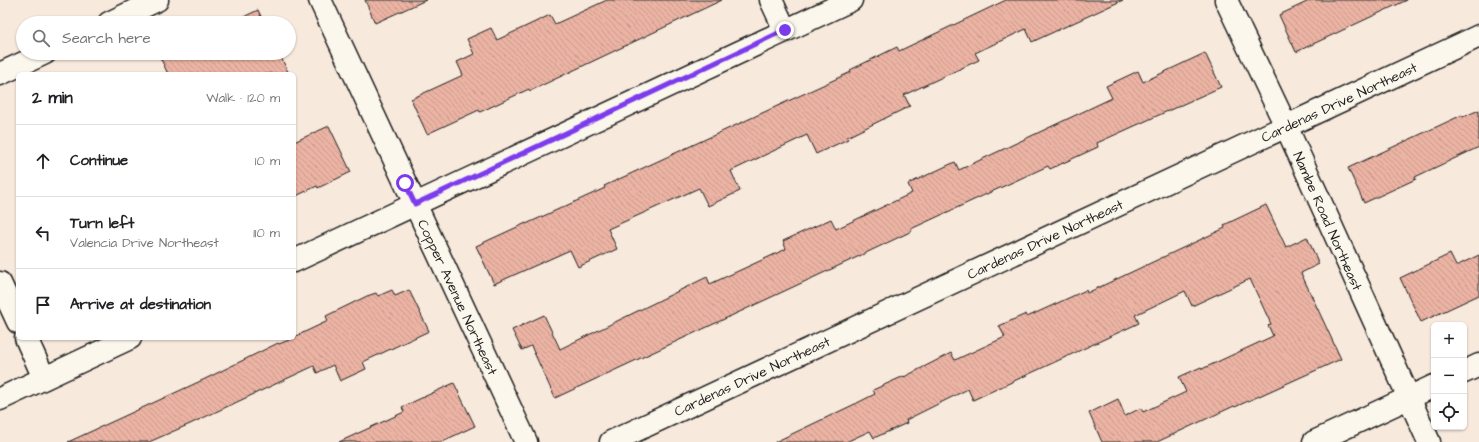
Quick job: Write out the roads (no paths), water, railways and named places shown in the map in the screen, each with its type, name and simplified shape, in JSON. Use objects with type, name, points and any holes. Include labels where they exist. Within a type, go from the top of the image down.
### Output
[{"type":"street","points":[[124,16],[157,0]]},
{"type":"street","name":"Copper Avenue Northeast","points":[[320,0],[526,442]]},
{"type":"street","points":[[771,0],[785,30]]},
{"type":"street","points":[[296,260],[851,0]]},
{"type":"street","name":"Nambe Road Northeast","points":[[1226,0],[1286,126],[1429,442]]},
{"type":"street","name":"Cardenas Drive Northeast","points":[[611,442],[1479,36]]},
{"type":"street","points":[[0,74],[30,60]]},
{"type":"street","points":[[0,283],[16,318]]},
{"type":"street","points":[[27,340],[44,378]]},
{"type":"street","points":[[0,399],[126,340]]},
{"type":"street","points":[[1467,371],[1479,365]]},
{"type":"street","points":[[1314,442],[1431,387]]}]
